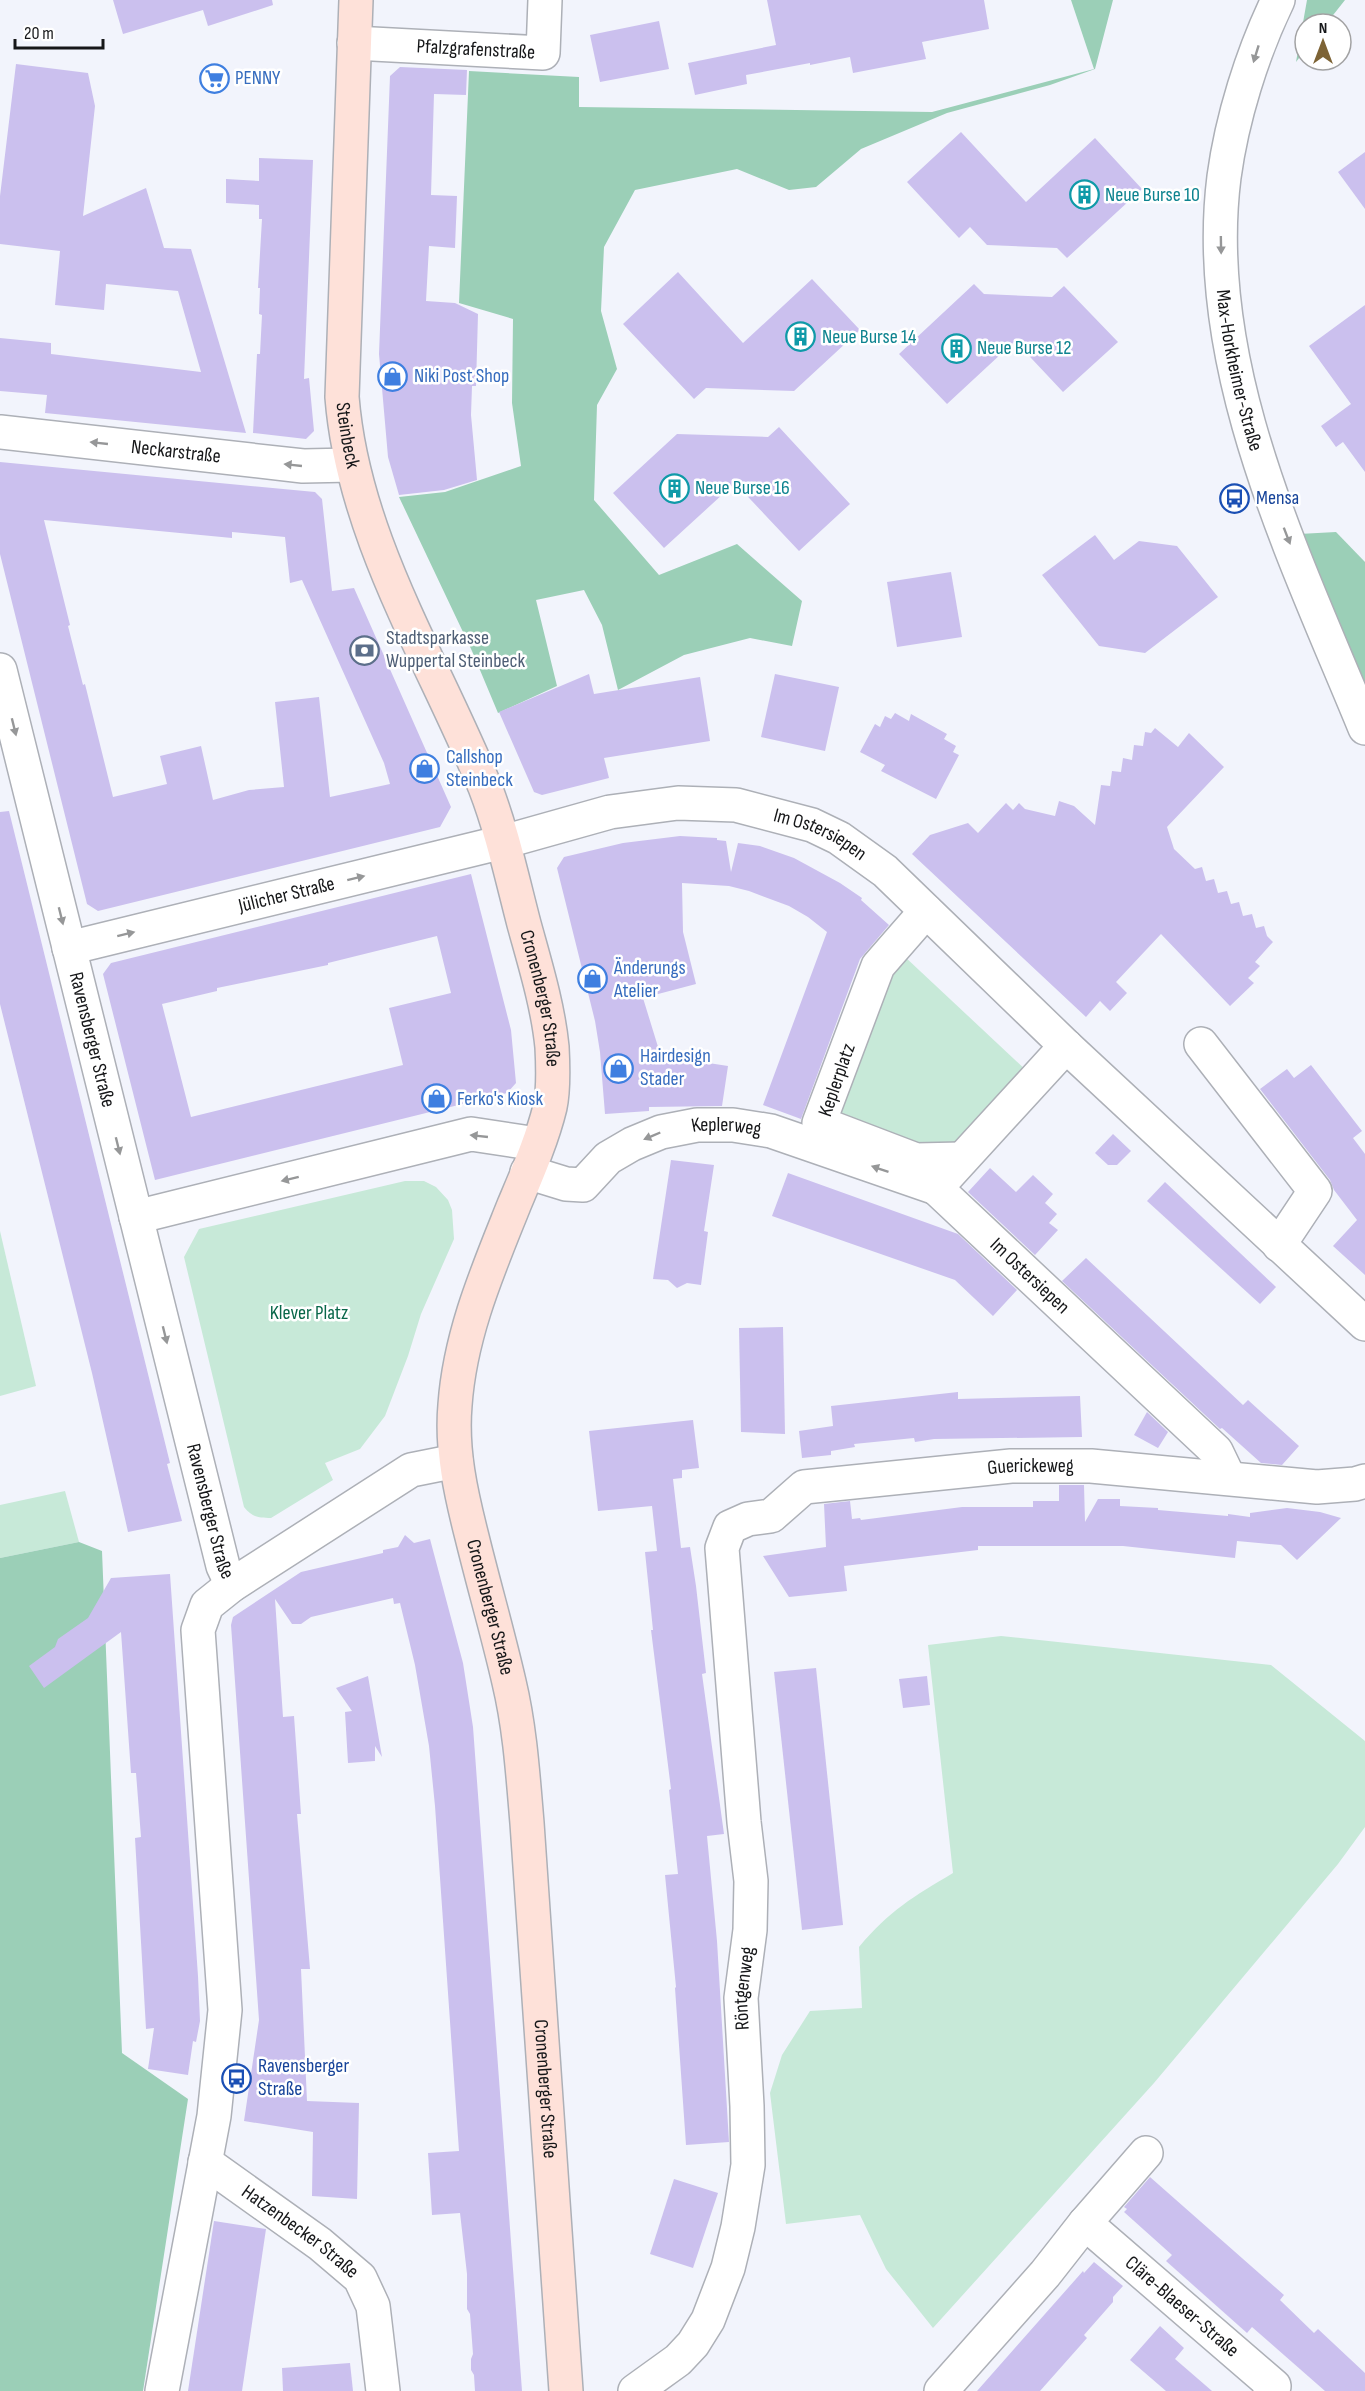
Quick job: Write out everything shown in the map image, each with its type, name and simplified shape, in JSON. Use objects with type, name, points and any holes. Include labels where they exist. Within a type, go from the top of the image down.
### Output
[{"type":"main road","name":"Steinbeck","points":[[356,0],[342,397],[345,433],[366,516],[394,585],[486,789],[503,842]]},
{"type":"main road","name":"Cronenberger Straße","points":[[503,842],[546,1012],[552,1048],[550,1105],[476,1304],[460,1359],[454,1408],[456,1461],[463,1502],[510,1685],[519,1741],[527,1823],[566,2391]]},
{"type":"street","name":"Pfalzgrafenstraße","points":[[354,43],[543,53],[544,0]]},
{"type":"street","name":"Max-Horkheimer-Straße","points":[[1278,0],[1261,38],[1231,139],[1221,209],[1222,289],[1240,391],[1270,491],[1365,728]]},
{"type":"street","name":"Neckarstraße","points":[[0,432],[303,466],[352,465]]},
{"type":"street","name":"Ravensberger Straße","points":[[0,670],[223,1566],[232,1585],[207,1605],[198,1630],[225,2010],[214,2116],[162,2391]]},
{"type":"street","name":"Im Ostersiepen","points":[[503,842],[610,812],[678,803],[736,806],[812,825],[838,838],[885,872],[1066,1046],[1365,1324]]},
{"type":"street","name":"Jülicher Straße","points":[[69,948],[503,842]]},
{"type":"street","name":"Keplerplatz","points":[[926,911],[878,966],[819,1122],[916,1160],[962,1159]]},
{"type":"street","points":[[1201,1044],[1315,1191],[1279,1245]]},
{"type":"street","points":[[936,1188],[1066,1046]]},
{"type":"street","name":"Keplerweg","points":[[532,1158],[566,1184],[583,1185],[608,1158],[632,1144],[661,1132],[697,1125],[733,1125],[771,1131],[936,1188]]},
{"type":"street","points":[[136,1217],[471,1134],[532,1158]]},
{"type":"street","name":"Im Ostersiepen","points":[[936,1188],[1216,1451],[1229,1478]]},
{"type":"street","points":[[232,1585],[411,1470],[456,1461]]},
{"type":"street","name":"Guerickeweg","points":[[722,1548],[730,1527],[748,1519],[771,1516],[804,1487],[1011,1466],[1091,1466],[1317,1487],[1365,1481]]},
{"type":"street","name":"Röntgenweg","points":[[635,2391],[678,2360],[693,2344],[708,2320],[728,2268],[738,2227],[748,2165],[741,1998],[750,1930],[751,1881],[722,1548]]},
{"type":"street","points":[[941,2391],[1045,2274],[1085,2223],[1146,2153]]},
{"type":"street","name":"Hatzenbecker Straße","points":[[205,2162],[320,2244],[360,2278],[373,2306],[382,2391]]},
{"type":"street","name":"Cläre-Blaeser-Straße","points":[[1085,2223],[1274,2386],[1270,2391]]},
{"type":"green space","points":[[1071,0],[1113,0],[1095,69],[1050,85],[947,113],[861,149],[816,187],[789,190],[737,169],[635,190],[604,247],[601,311],[617,369],[597,405],[594,500],[659,575],[737,544],[802,601],[792,646],[750,638],[684,655],[618,690],[602,625],[584,590],[536,600],[557,686],[498,713],[472,651],[399,497],[445,492],[521,466],[512,403],[513,319],[459,303],[469,71],[579,77],[579,107],[932,112],[1094,69]]},
{"type":"green space","points":[[1307,0],[1345,0],[1336,12],[1305,12]]},
{"type":"green space","points":[[1336,532],[1365,562],[1365,701],[1299,534]]},
{"type":"green space","points":[[904,956],[1029,1073],[965,1143],[920,1152],[856,1129],[839,1112],[877,995]]},
{"type":"green space","name":"Klever Platz","points":[[405,1181],[424,1181],[436,1187],[448,1200],[452,1210],[454,1239],[421,1314],[385,1416],[360,1449],[325,1463],[333,1480],[271,1518],[256,1516],[244,1507],[184,1257],[199,1229]]},
{"type":"green space","points":[[0,1231],[36,1386],[0,1396]]},
{"type":"green space","points":[[65,1491],[79,1542],[0,1558],[0,1505]]},
{"type":"green space","points":[[79,1542],[102,1551],[122,2053],[188,2099],[143,2391],[0,2391],[0,1558]]},
{"type":"green space","points":[[1001,1636],[1271,1665],[1365,1741],[1365,1827],[1338,1864],[1154,2083],[933,2328],[886,2269],[860,2215],[786,2224],[770,2093],[782,2055],[810,2011],[862,2008],[859,1947],[881,1923],[903,1905],[953,1873],[928,1645]]},
{"type":"building","points":[[113,0],[272,0],[273,5],[208,26],[203,10],[123,34]]},
{"type":"building","points":[[767,0],[984,0],[989,29],[922,42],[926,59],[853,73],[850,57],[810,65],[810,63],[746,75],[747,84],[695,95],[688,63],[776,45]]},
{"type":"building","points":[[659,21],[669,69],[600,82],[590,35]]},
{"type":"building","points":[[16,64],[88,73],[95,106],[83,216],[146,188],[164,248],[191,249],[246,433],[45,413],[47,395],[0,391],[0,338],[51,343],[51,354],[201,372],[178,291],[106,284],[104,310],[55,305],[60,251],[0,244],[0,196]]},
{"type":"building","points":[[400,67],[467,70],[466,95],[434,94],[431,195],[457,196],[455,248],[429,246],[426,301],[455,303],[478,314],[476,386],[472,386],[471,415],[477,480],[444,490],[399,495],[388,457],[379,354],[390,76]]},
{"type":"building","name":"Neue Burse 10","points":[[961,132],[1026,202],[1095,138],[1142,189],[1067,258],[1057,248],[987,245],[970,227],[959,238],[907,182]]},
{"type":"building","points":[[1365,152],[1365,209],[1338,172]]},
{"type":"building","points":[[259,158],[313,160],[304,379],[309,378],[314,431],[306,439],[253,433],[257,354],[260,354],[262,315],[259,314],[260,288],[258,288],[262,219],[259,219],[259,205],[226,203],[226,179],[259,181]]},
{"type":"building","name":"Neue Burse 14","points":[[678,272],[743,343],[812,279],[860,330],[794,391],[706,388],[694,399],[623,324]]},
{"type":"building","name":"Neue Burse 12","points":[[974,284],[984,294],[1052,297],[1064,286],[1118,342],[1063,392],[1015,341],[947,404],[899,354]]},
{"type":"building","points":[[1365,305],[1365,472],[1343,442],[1336,447],[1321,426],[1351,404],[1309,346]]},
{"type":"building","name":"Neue Burse 16","points":[[779,427],[850,504],[799,551],[735,483],[664,548],[613,493],[677,434],[768,437]]},
{"type":"building","points":[[0,462],[315,492],[322,499],[332,591],[354,588],[451,807],[440,827],[98,911],[87,904],[0,554]],"holes":[[[44,520],[232,538],[232,532],[285,537],[290,583],[302,580],[384,763],[390,784],[330,797],[319,697],[275,702],[284,787],[249,790],[213,800],[201,746],[160,756],[167,784],[113,797],[68,626],[70,625]]]},
{"type":"building","points":[[1095,535],[1114,560],[1139,541],[1177,546],[1218,597],[1145,653],[1099,646],[1042,575]]},
{"type":"building","points":[[951,572],[962,637],[897,647],[887,582]]},
{"type":"building","points":[[589,674],[594,694],[700,677],[710,741],[604,758],[609,778],[542,795],[534,792],[499,712]]},
{"type":"building","points":[[775,674],[839,687],[825,751],[761,737]]},
{"type":"building","points":[[895,713],[909,721],[911,714],[947,734],[944,739],[956,746],[953,752],[959,755],[936,799],[881,771],[885,765],[860,752],[875,724],[880,727],[885,716],[891,719]]},
{"type":"building","points":[[1155,728],[1178,747],[1189,733],[1224,767],[1167,827],[1174,849],[1195,869],[1202,867],[1206,881],[1214,879],[1218,893],[1227,891],[1231,904],[1239,902],[1243,916],[1252,914],[1256,928],[1264,926],[1267,936],[1273,942],[1255,962],[1260,966],[1248,978],[1254,983],[1230,1006],[1161,934],[1116,982],[1127,993],[1110,1011],[1100,1001],[1086,1017],[912,854],[930,835],[968,823],[978,833],[1006,803],[1013,810],[1019,803],[1025,809],[1055,816],[1059,801],[1074,806],[1095,825],[1101,785],[1110,786],[1112,771],[1121,772],[1123,758],[1132,760],[1134,745],[1143,746],[1145,732],[1151,733]]},
{"type":"building","points":[[9,811],[170,1463],[167,1464],[182,1521],[128,1532],[92,1373],[0,1004],[0,812]]},
{"type":"building","points":[[680,836],[717,838],[717,840],[726,841],[731,872],[738,843],[760,846],[794,858],[862,898],[861,900],[889,925],[860,959],[801,1119],[763,1105],[827,932],[789,906],[749,891],[729,886],[682,883],[683,932],[696,984],[643,998],[663,1063],[702,1062],[728,1066],[722,1106],[649,1107],[649,1111],[605,1114],[595,1021],[557,868],[564,857],[623,843]]},
{"type":"building","points":[[471,874],[511,1030],[516,1083],[507,1093],[155,1180],[103,974],[111,963]],"holes":[[[437,936],[451,993],[389,1008],[403,1065],[191,1117],[162,1004],[217,991],[217,988],[328,965],[328,963]]]},
{"type":"building","points":[[1311,1065],[1362,1131],[1353,1138],[1365,1154],[1365,1275],[1333,1246],[1357,1220],[1334,1190],[1330,1180],[1260,1089],[1287,1069],[1294,1078]]},
{"type":"building","points":[[1113,1134],[1131,1151],[1117,1165],[1108,1165],[1095,1153]]},
{"type":"building","points":[[671,1160],[714,1165],[704,1231],[708,1232],[701,1285],[687,1283],[677,1288],[668,1280],[653,1279]]},
{"type":"building","points":[[990,1168],[1016,1192],[1033,1175],[1053,1194],[1045,1203],[1057,1214],[1049,1223],[1058,1230],[1035,1255],[968,1192]]},
{"type":"building","points":[[788,1173],[958,1234],[1017,1290],[993,1316],[955,1280],[772,1216]]},
{"type":"building","points":[[1165,1182],[1276,1287],[1260,1304],[1147,1201]]},
{"type":"building","points":[[1086,1258],[1243,1405],[1248,1400],[1299,1446],[1282,1465],[1261,1463],[1222,1428],[1220,1429],[1062,1281]]},
{"type":"building","points":[[783,1327],[785,1434],[741,1432],[739,1328]]},
{"type":"building","points":[[958,1392],[958,1399],[1080,1396],[1082,1437],[934,1439],[915,1442],[914,1438],[854,1444],[855,1447],[831,1451],[831,1455],[802,1458],[799,1431],[833,1426],[831,1406]]},
{"type":"building","points":[[1147,1412],[1168,1432],[1158,1448],[1134,1435]]},
{"type":"building","points":[[693,1420],[699,1468],[682,1470],[682,1478],[673,1479],[681,1548],[690,1547],[696,1586],[706,1673],[702,1674],[724,1834],[707,1836],[717,1941],[729,2142],[686,2145],[676,1987],[665,1875],[678,1874],[669,1790],[671,1789],[651,1630],[653,1630],[645,1552],[657,1551],[652,1506],[598,1511],[589,1431]]},
{"type":"building","points":[[1059,1485],[1084,1485],[1085,1522],[1098,1499],[1120,1499],[1120,1506],[1228,1516],[1228,1514],[1250,1517],[1250,1513],[1287,1508],[1320,1512],[1341,1518],[1297,1560],[1281,1545],[1237,1541],[1235,1558],[1123,1546],[978,1546],[978,1550],[844,1566],[847,1591],[789,1597],[763,1556],[826,1547],[824,1504],[850,1501],[852,1519],[860,1518],[861,1520],[962,1507],[1033,1507],[1033,1501],[1059,1501]]},
{"type":"building","points":[[405,1535],[414,1543],[430,1539],[463,1663],[473,1727],[522,2391],[475,2391],[474,2375],[471,2370],[473,2354],[470,2314],[467,2309],[467,2274],[460,2213],[432,2215],[428,2153],[459,2151],[429,1746],[415,1665],[400,1603],[394,1604],[393,1598],[311,1617],[301,1624],[292,1624],[275,1599],[283,1717],[294,1716],[301,1814],[297,1814],[310,1969],[301,1969],[307,2101],[359,2103],[357,2199],[312,2196],[313,2132],[244,2121],[259,2020],[231,1625],[233,1617],[301,1572],[383,1553],[383,1550],[398,1547]]},
{"type":"building","points":[[170,1574],[200,2021],[196,2042],[193,2041],[188,2075],[148,2069],[154,2028],[146,2029],[135,1838],[141,1837],[136,1773],[131,1773],[121,1632],[44,1688],[29,1666],[55,1647],[58,1639],[88,1618],[111,1578]]},
{"type":"building","points":[[816,1668],[843,1925],[802,1930],[774,1672]]},
{"type":"building","points":[[368,1676],[382,1757],[375,1746],[375,1761],[348,1763],[345,1712],[352,1711],[336,1688]]},
{"type":"building","points":[[927,1676],[930,1705],[903,1708],[899,1679]]},
{"type":"building","points":[[1150,2177],[1284,2295],[1280,2300],[1314,2333],[1318,2329],[1365,2373],[1365,2391],[1325,2391],[1252,2327],[1247,2333],[1166,2261],[1172,2255],[1124,2212],[1127,2209],[1124,2207]]},
{"type":"building","points":[[674,2179],[718,2193],[693,2268],[650,2254]]},
{"type":"building","points":[[214,2221],[266,2229],[242,2391],[188,2391]]},
{"type":"building","points":[[1094,2262],[1123,2286],[1113,2297],[1113,2302],[1084,2335],[1087,2338],[1040,2391],[977,2391],[1083,2271],[1084,2273]]},
{"type":"building","points":[[1160,2326],[1184,2348],[1175,2359],[1212,2391],[1166,2391],[1130,2360]]},
{"type":"building","points":[[350,2363],[353,2391],[283,2391],[282,2368]]},
{"type":"place","name":"PENNY","points":[[214,78]]},
{"type":"place","name":"Neue Burse 10","points":[[1084,195]]},
{"type":"place","name":"Neue Burse 14","points":[[801,337]]},
{"type":"place","name":"Neue Burse 12","points":[[956,348]]},
{"type":"place","name":"Niki Post Shop","points":[[393,376]]},
{"type":"place","name":"Neue Burse 16","points":[[674,488]]},
{"type":"place","name":"Mensa","points":[[1235,498]]},
{"type":"place","name":"Stadtsparkasse Wuppertal Steinbeck","points":[[365,650]]},
{"type":"place","name":"Callshop Steinbeck","points":[[425,769]]},
{"type":"place","name":"Änderungs Atelier","points":[[593,979]]},
{"type":"place","name":"Hairdesign Stader","points":[[619,1068]]},
{"type":"place","name":"Ferko's Kiosk","points":[[436,1099]]},
{"type":"place","name":"Ravensberger Straße","points":[[237,2078]]}]
